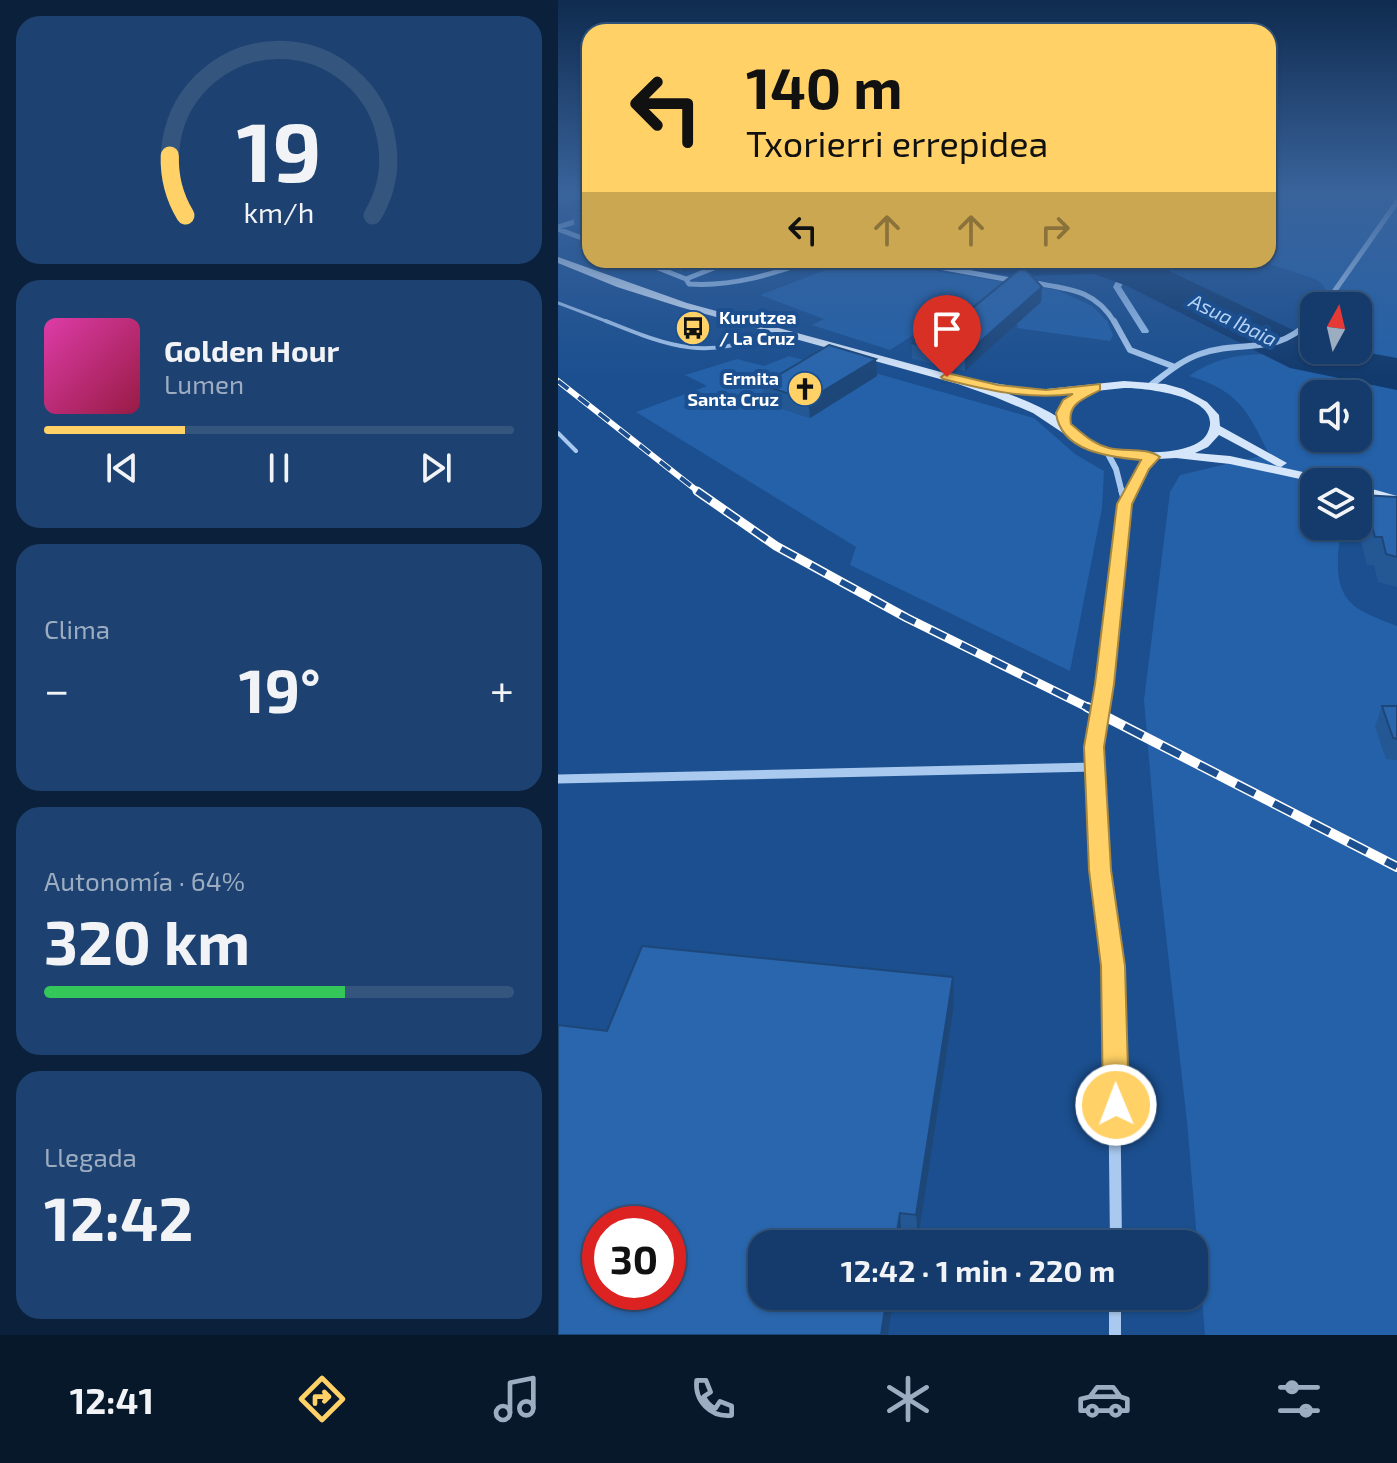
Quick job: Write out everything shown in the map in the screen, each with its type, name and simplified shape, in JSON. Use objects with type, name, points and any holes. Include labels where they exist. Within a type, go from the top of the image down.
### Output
[{"type":"street","points":[[1334,292],[1362,252]]},
{"type":"street","points":[[558,260],[659,298],[947,377],[998,388],[1046,394],[1152,384],[1187,394],[1204,404],[1214,416],[1216,429],[1209,440],[1174,455]]},
{"type":"street","points":[[658,268],[686,279],[689,284],[705,286],[738,283],[787,268]]},
{"type":"street","points":[[686,279],[714,268]]},
{"type":"street","points":[[944,268],[1080,291],[1104,305],[1130,350],[1175,367]]},
{"type":"street","points":[[1152,384],[1200,354],[1263,348],[1290,342],[1300,332]]},
{"type":"street","points":[[947,377],[1045,414],[1064,414],[1096,387]]},
{"type":"street","points":[[1064,414],[1080,440],[1107,452],[1244,462],[1300,475]]},
{"type":"street","points":[[1216,429],[1300,472]]},
{"type":"street","points":[[1107,452],[1119,477],[1125,504]]},
{"type":"street","points":[[1116,1230],[1113,966],[1100,870],[1094,767],[1125,504],[1142,467],[1153,457]]},
{"type":"street","points":[[1372,493],[1397,500]]},
{"type":"street","points":[[558,779],[1094,767]]},
{"type":"street","points":[[1115,1310],[1115,1335]]},
{"type":"lane","points":[[558,303],[684,349],[755,340],[775,331]]},
{"type":"lane","points":[[558,433],[576,451]]},
{"type":"shaded area","points":[[1276,252],[1397,252],[1397,512],[1372,506],[1372,468],[1300,468],[1300,540],[1340,540],[1339,577],[1347,598],[1363,611],[1397,626],[1397,1335],[1205,1335],[1203,1310],[1208,1310],[1208,1230],[1196,1230],[1144,700],[1170,492],[1180,475],[1269,454],[1240,404],[1220,388],[1189,376],[1220,360],[1254,354],[1300,358],[1300,364],[1372,364],[1372,292],[1326,292],[1322,284],[1276,266]]},
{"type":"shaded area","points":[[831,268],[930,268],[1057,290],[1092,306],[1107,321],[1113,335],[1110,341],[1017,328],[1018,325],[949,312],[890,350],[812,325],[824,319],[760,295]]},
{"type":"shaded area","points":[[789,356],[826,366],[783,380],[754,399],[810,418],[868,371],[1034,418],[1075,454],[1104,471],[1102,508],[1070,671],[850,565],[856,547],[636,412],[707,386],[685,375],[737,359],[764,366]]},
{"type":"building","points":[[1020,269],[1026,270],[1042,287],[965,355],[912,343],[952,311],[965,314]]},
{"type":"building","points":[[829,345],[876,359],[808,400],[762,385]]},
{"type":"building","points":[[1372,496],[1397,497],[1397,557],[1386,554],[1382,537],[1375,537]]},
{"type":"building","points":[[1382,706],[1397,706],[1397,739],[1393,738]]},
{"type":"building","points":[[642,946],[953,977],[916,1215],[900,1213],[897,1230],[748,1230],[748,1310],[885,1310],[881,1335],[558,1335],[558,1025],[607,1031]]},
{"type":"waterway","name":"Asua Ibaia","points":[[1119,268],[1143,276],[1308,357],[1397,374]]},
{"type":"waterway","points":[[1126,270],[1117,287],[1145,331]]},
{"type":"railway","points":[[558,381],[700,493]]},
{"type":"railway","points":[[697,491],[776,546],[907,618],[1088,708]]},
{"type":"railway","points":[[1088,708],[1397,867]]},
{"type":"place","name":"Kurutzea / La Cruz","points":[[693,328]]},
{"type":"place","name":"Ermita Santa Cruz","points":[[805,389]]},
{"type":"route","points":[[947,377],[1046,394],[1096,387],[1067,403],[1062,413],[1064,425],[1087,445],[1107,452],[1153,457],[1142,467],[1125,504],[1094,747],[1100,870],[1113,966],[1116,1105]]}]
